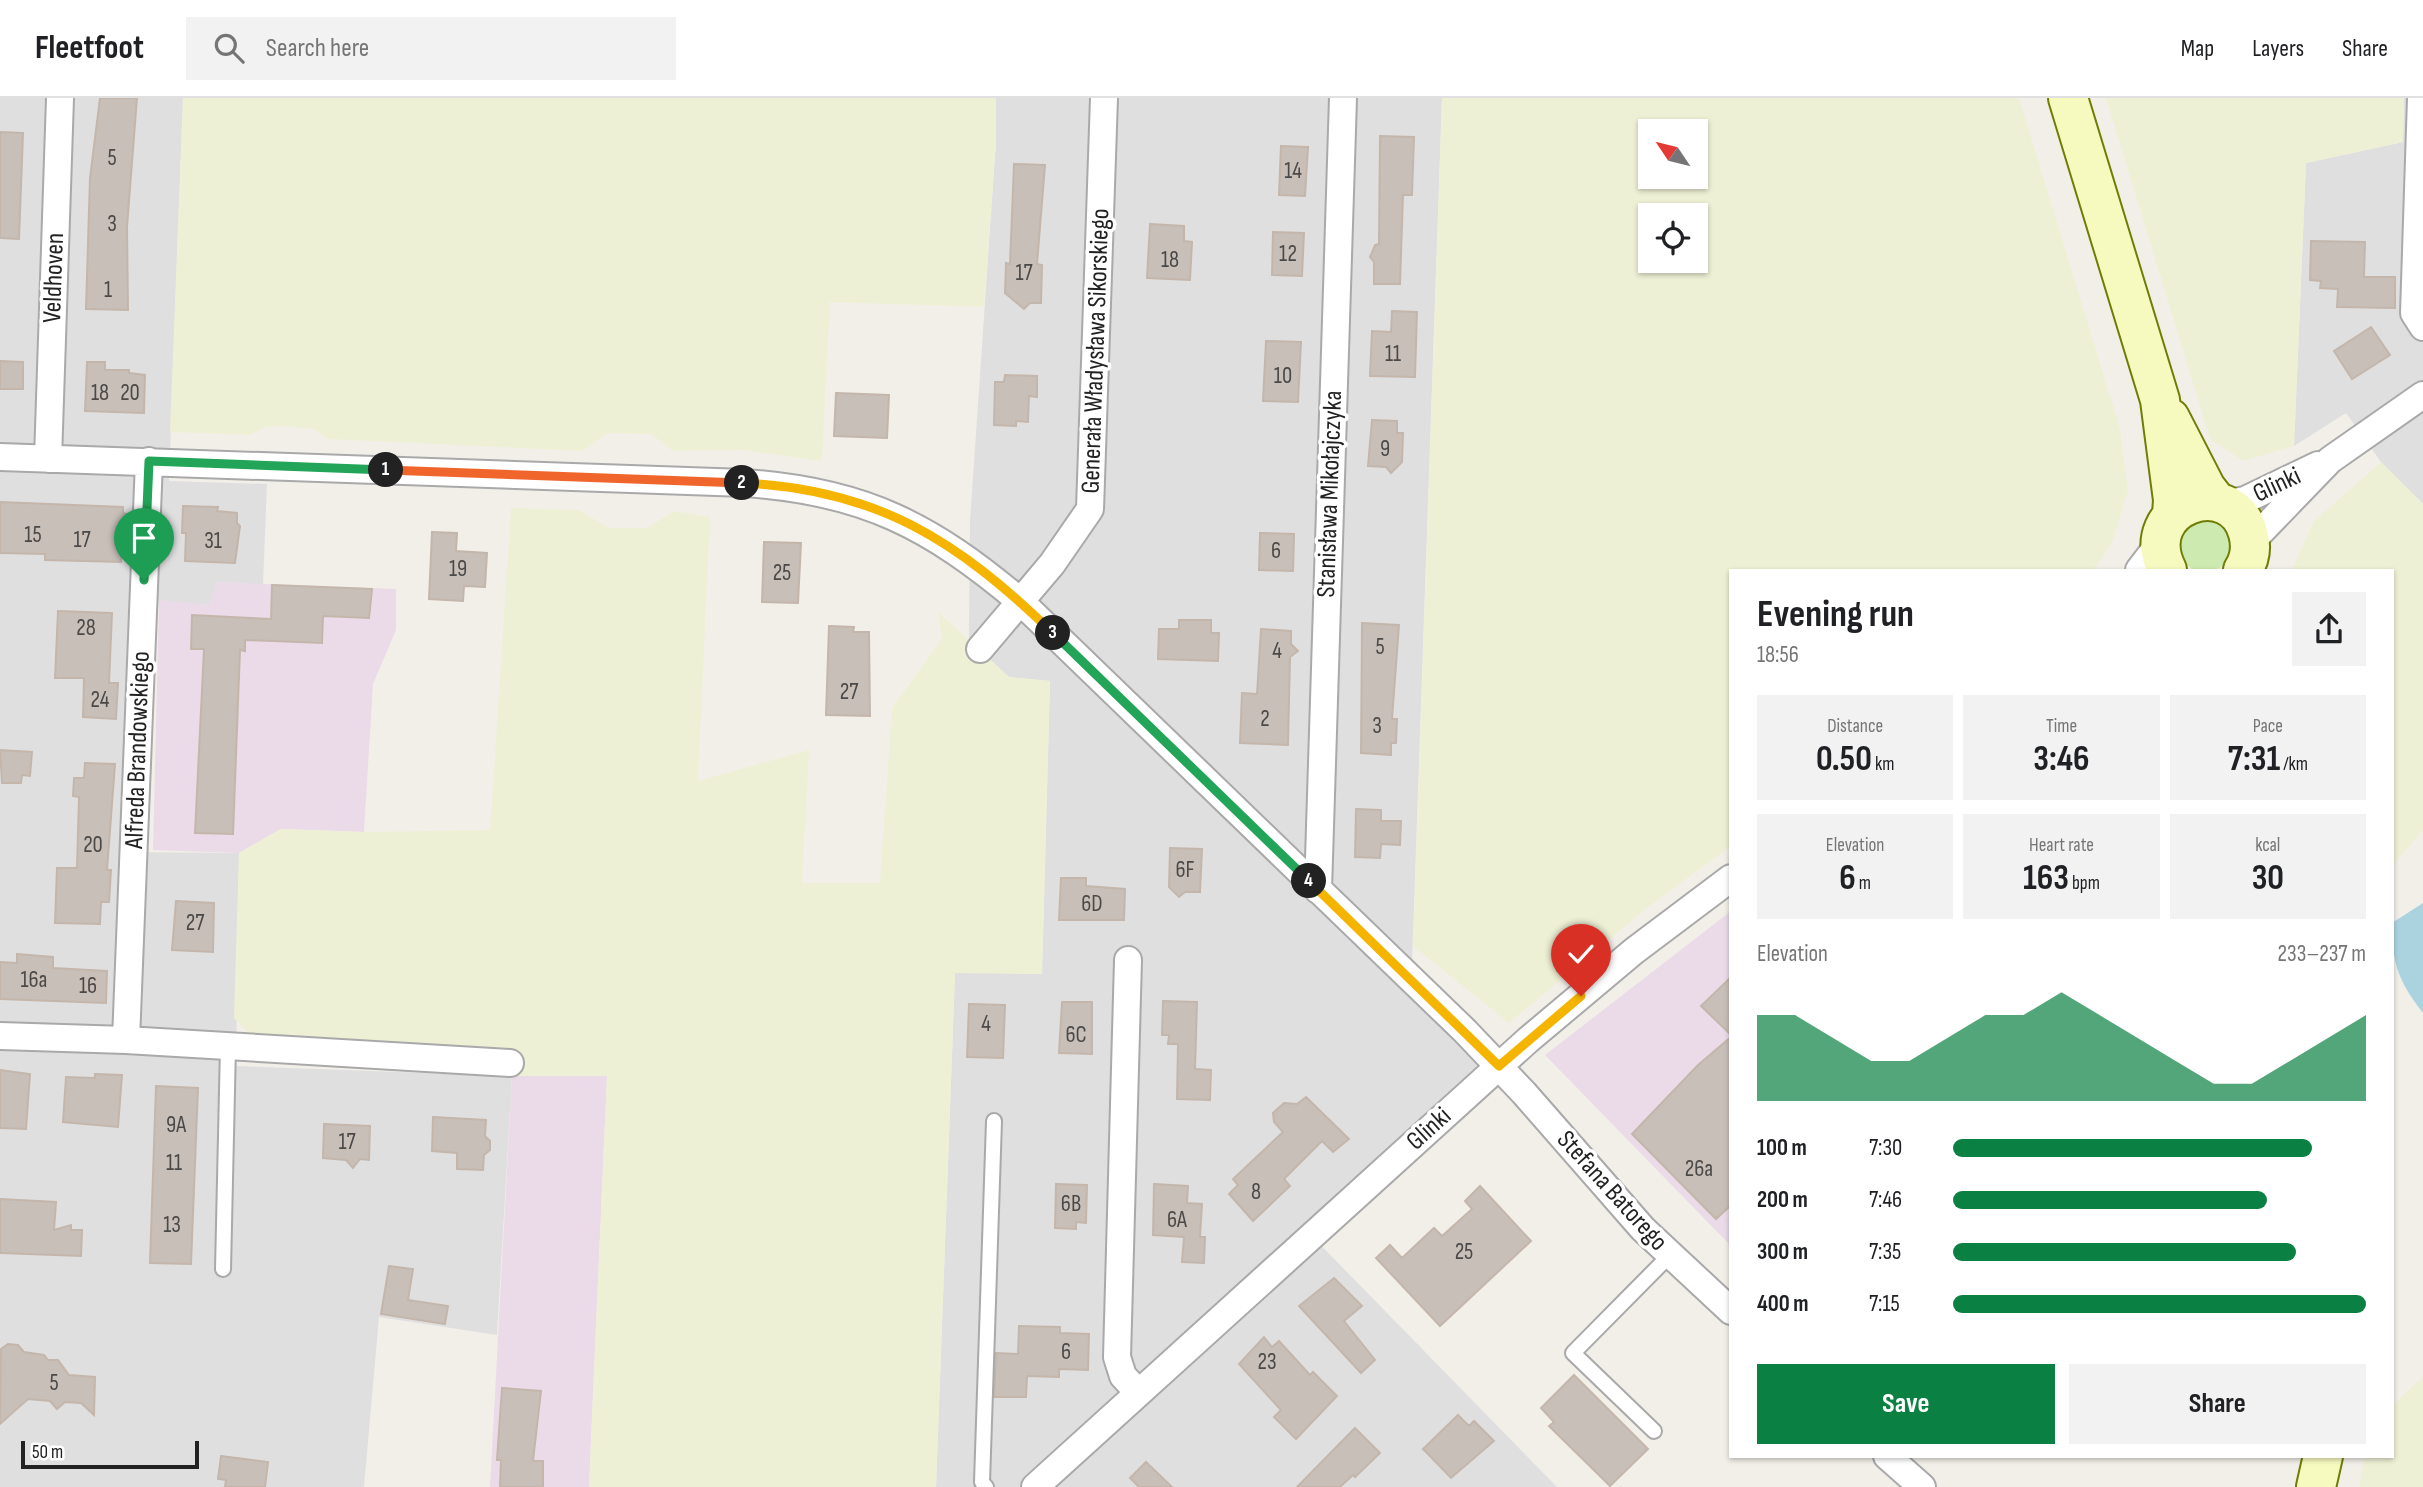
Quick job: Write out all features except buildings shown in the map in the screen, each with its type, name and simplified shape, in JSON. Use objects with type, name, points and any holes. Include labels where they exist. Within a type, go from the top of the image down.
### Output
[{"type":"main road","points":[[2068,98],[2160,401],[2206,488],[2242,520],[2246,557]]},
{"type":"main road","points":[[2159,550],[2160,401]]},
{"type":"main road","points":[[2159,550],[2193,502],[2220,503]]},
{"type":"main road","points":[[2316,1487],[2323,1458]]},
{"type":"street","name":"Veldhoven","points":[[48,459],[60,98]]},
{"type":"street","name":"Generała Władysława Sikorskiego","points":[[981,649],[1021,602],[1090,509],[1104,98]]},
{"type":"street","name":"Stanisława Mikołajczyka","points":[[1318,890],[1343,98]]},
{"type":"street","points":[[2421,98],[2414,313],[2423,327]]},
{"type":"street","name":"Glinki","points":[[2220,503],[2245,500],[2330,460],[2423,395]]},
{"type":"street","name":"Stefana Batorego","points":[[0,457],[788,487],[821,492],[891,513],[969,558],[1021,602],[1499,1066],[1643,1229],[1729,1309]]},
{"type":"street","name":"Glinki","points":[[2246,557],[2330,460]]},
{"type":"street","name":"Alfreda Brandowskiego","points":[[126,1040],[149,461]]},
{"type":"street","name":"Glinki","points":[[1035,1487],[1499,1066],[1634,951],[1729,880]]},
{"type":"street","points":[[1128,960],[1117,1357],[1123,1376],[1138,1392]]},
{"type":"street","points":[[0,1036],[126,1040],[509,1063]]},
{"type":"street","points":[[1889,1458],[1922,1487]]},
{"type":"lane","points":[[223,1269],[228,1046]]},
{"type":"lane","points":[[986,1487],[982,1482],[994,1121]]},
{"type":"lane","points":[[1654,1432],[1573,1353],[1670,1255]]},
{"type":"shaded area","points":[[0,98],[183,98],[169,481],[267,484],[263,585],[218,582],[209,605],[131,599],[123,852],[239,853],[236,1066],[512,1076],[497,1335],[379,1317],[364,1487],[0,1487]]},
{"type":"shaded area","points":[[996,98],[1442,98],[1411,993],[1484,1064],[1303,1227],[1557,1487],[936,1487],[955,972],[1042,974],[1050,681],[1009,677],[969,640],[970,521],[996,141]]},
{"type":"shaded area","points":[[2404,98],[2423,98],[2423,504],[2381,462],[2346,413],[2294,446],[2306,163],[2403,142]]},
{"type":"shaded area","points":[[217,582],[396,589],[396,630],[373,684],[364,832],[281,829],[239,853],[153,850],[159,600],[209,605]]},
{"type":"shaded area","points":[[1729,913],[1729,1244],[1545,1055]]},
{"type":"shaded area","points":[[512,1076],[607,1076],[589,1487],[490,1487]]},
{"type":"green space","points":[[183,98],[996,98],[996,141],[984,307],[830,302],[822,461],[742,450],[673,451],[651,434],[607,433],[583,451],[328,439],[314,429],[284,426],[265,427],[250,435],[170,432]]},
{"type":"green space","points":[[1442,98],[2019,98],[2120,429],[2128,490],[2112,543],[2095,569],[1729,569],[1729,847],[1648,907],[1509,1023],[1413,946]]},
{"type":"green space","points":[[2106,98],[2404,98],[2403,142],[2306,163],[2294,446],[2243,461],[2210,439]]},
{"type":"green space","points":[[2381,462],[2423,504],[2423,830],[2394,865],[2394,569],[2292,569],[2313,522]]},
{"type":"green space","points":[[511,508],[579,510],[609,528],[647,528],[674,511],[710,517],[698,781],[809,750],[802,883],[880,883],[892,708],[942,639],[938,612],[1009,677],[1050,681],[1042,974],[955,973],[936,1487],[589,1487],[607,1076],[512,1076],[516,1050],[255,1039],[234,1018],[239,853],[281,829],[364,832],[490,830]]},
{"type":"green space","points":[[2195,522],[2215,522],[2229,536],[2229,556],[2216,569],[2194,569],[2181,556],[2181,536]]},
{"type":"green space","points":[[2423,1376],[2423,1487],[2359,1487],[2365,1458],[2394,1458],[2394,1404]]},
{"type":"water","points":[[2423,903],[2423,1013],[2398,971],[2394,955],[2394,922]]},
{"type":"route","points":[[144,580],[149,461],[745,483],[821,492],[856,502],[891,513],[926,531],[969,558],[1021,602],[1499,1066],[1581,996]]}]
